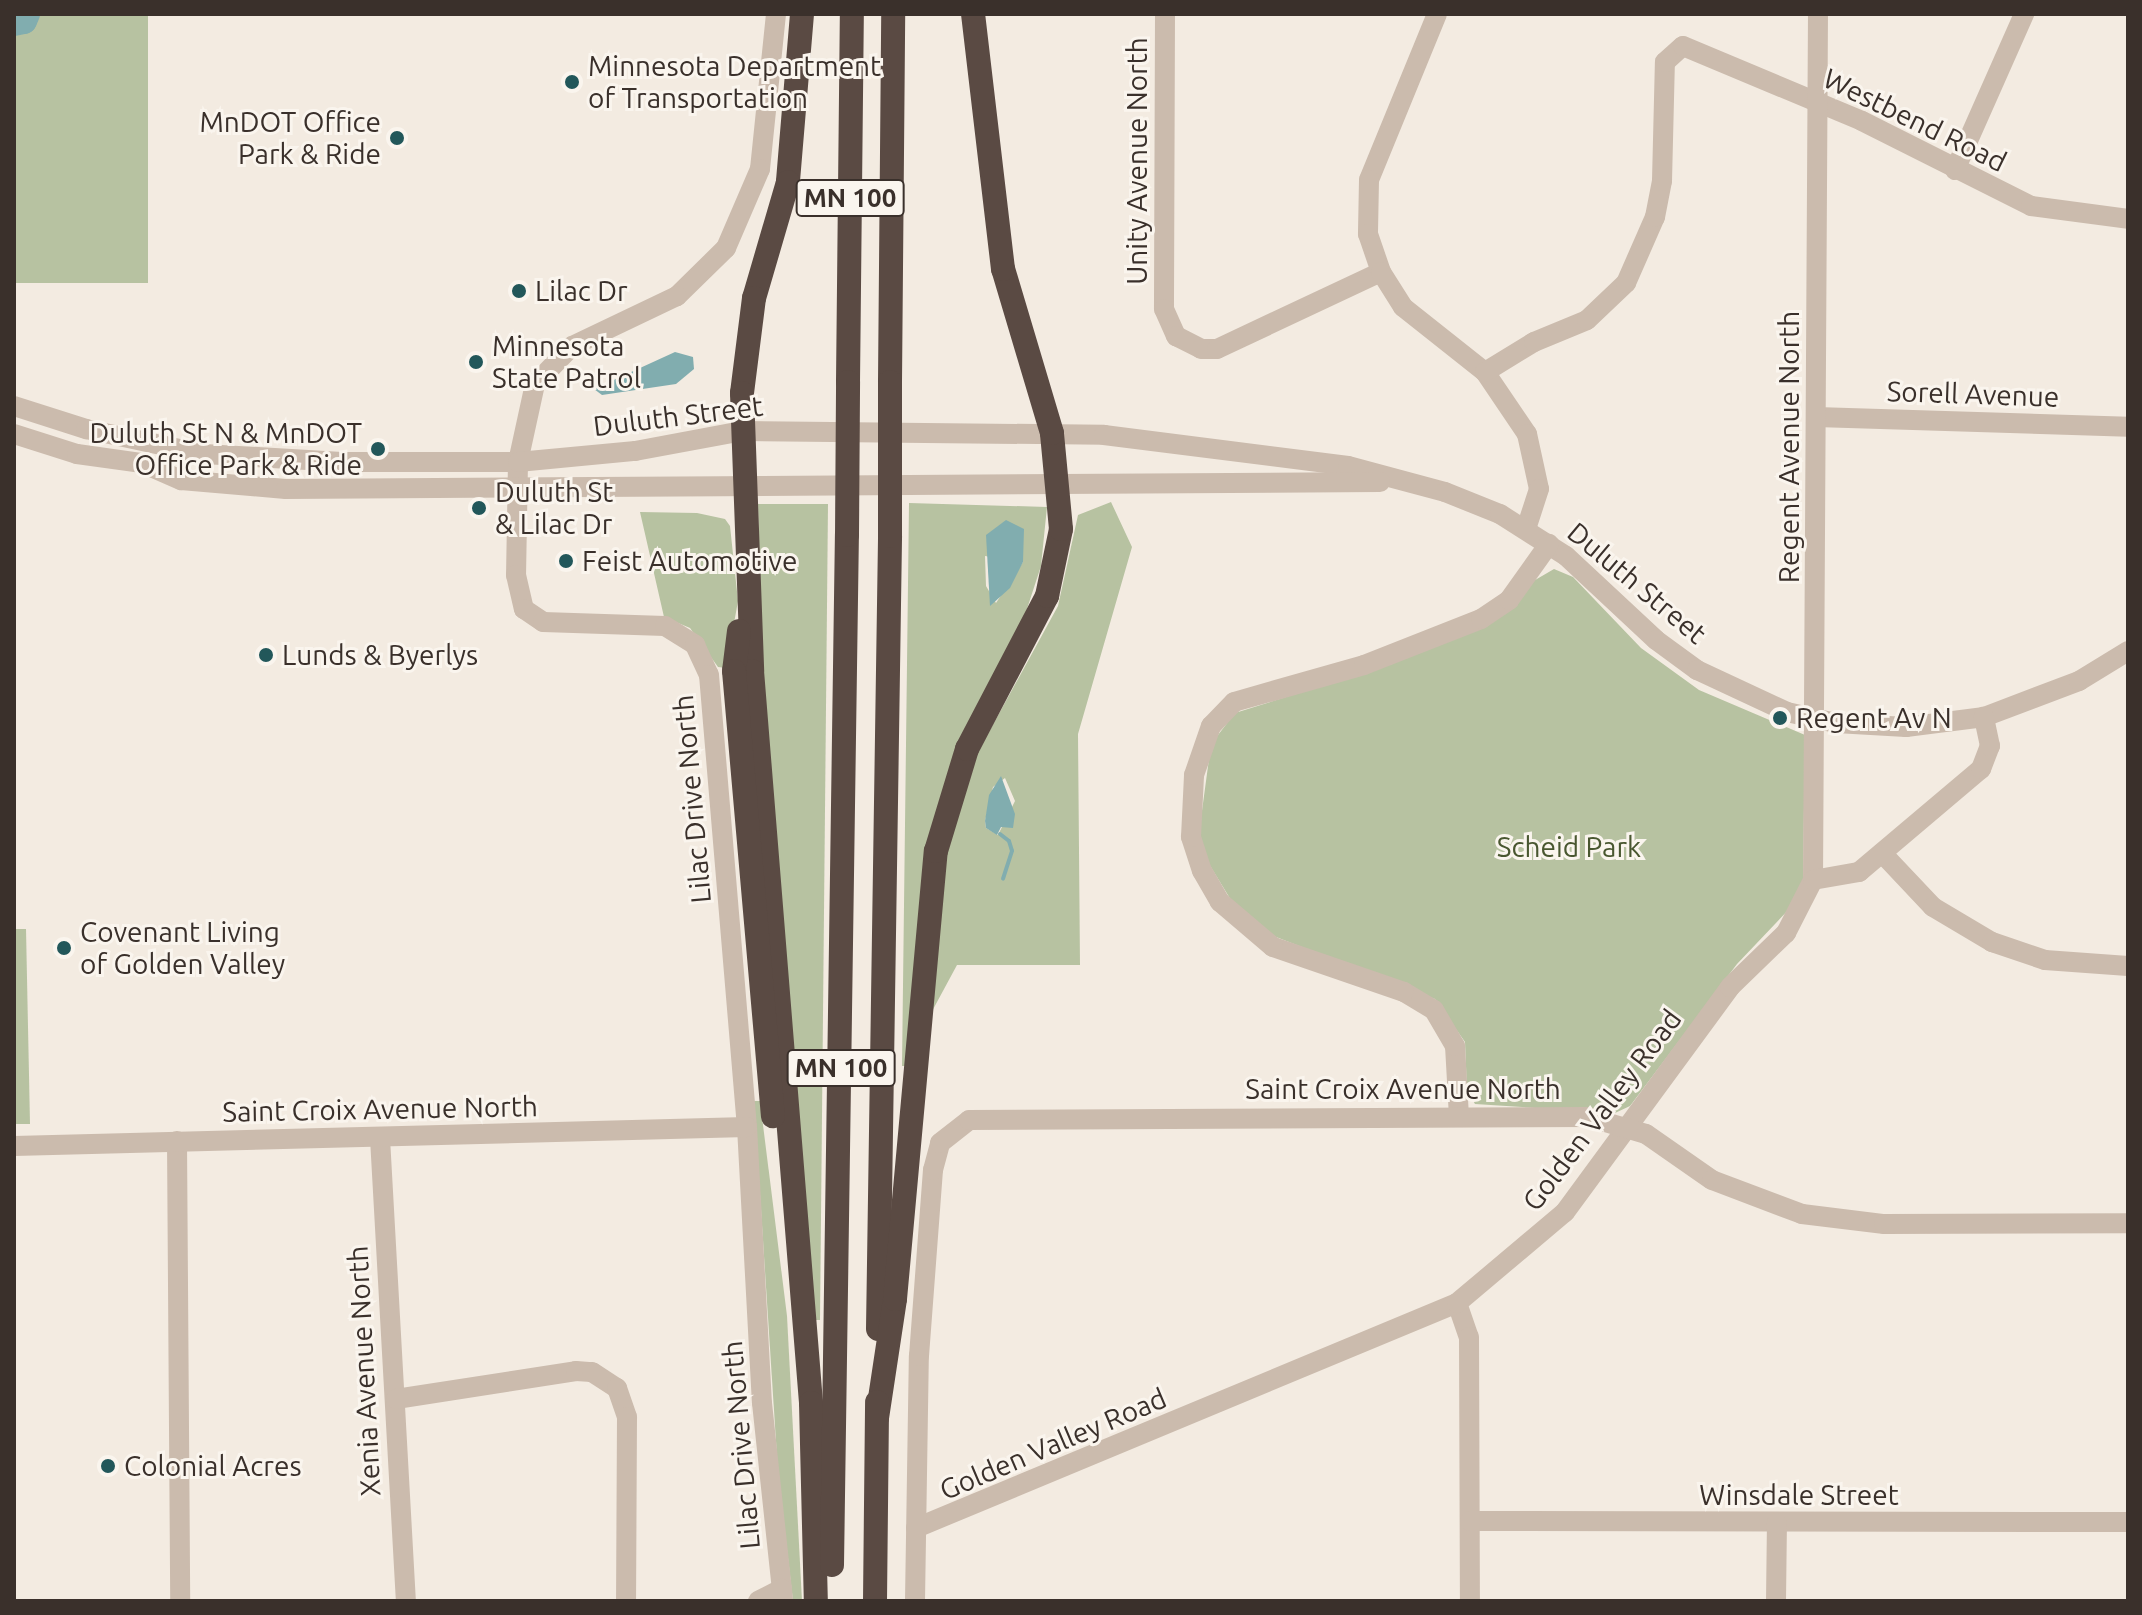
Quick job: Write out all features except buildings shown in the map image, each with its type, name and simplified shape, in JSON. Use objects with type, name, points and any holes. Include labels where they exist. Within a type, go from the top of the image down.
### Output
[{"type":"highway","points":[[802,14],[788,182],[747,331],[743,431],[749,586],[806,1334],[816,1601]]},
{"type":"highway","name":"MN 100","points":[[831,1601],[852,14]]},
{"type":"highway","name":"MN 100","points":[[875,1601],[890,536],[893,14]]},
{"type":"highway","points":[[877,1418],[895,1299],[936,851],[967,749],[1047,596],[1061,529],[1061,485],[1052,433],[1003,269],[973,14]]},
{"type":"street","name":"Lilac Drive North","points":[[776,14],[763,154],[733,237],[709,269],[677,296],[572,346],[553,361],[527,405],[518,462],[516,575],[524,609],[543,622],[665,626],[695,645],[705,662],[713,690],[747,1127],[762,1403],[783,1595]]},
{"type":"street","name":"Unity Avenue North","points":[[1165,14],[1164,309],[1176,336],[1201,349],[1217,349],[1381,272]]},
{"type":"street","points":[[1437,14],[1369,180],[1368,234],[1381,272],[1403,307],[1485,372],[1527,434],[1539,489],[1526,529]]},
{"type":"street","name":"Regent Avenue North","points":[[1813,880],[1818,14]]},
{"type":"street","points":[[1955,170],[2024,14]]},
{"type":"street","name":"Westbend Road","points":[[1485,372],[1534,342],[1587,320],[1626,283],[1650,231],[1662,181],[1665,62],[1683,46],[1818,102],[2031,206],[2086,218],[2128,219]]},
{"type":"street","name":"Duluth Street","points":[[14,406],[86,429],[204,454],[342,462],[518,462],[635,451],[743,431],[1052,433],[1213,447],[1348,466],[1466,499],[1526,529],[1549,544],[1697,670],[1740,693],[1815,718],[1906,727],[1984,717]]},
{"type":"street","name":"Sorell Avenue","points":[[1816,417],[2128,427]]},
{"type":"street","name":"Duluth Street","points":[[14,434],[77,454],[142,463],[181,480],[286,489],[518,490],[1400,481]]},
{"type":"street","points":[[1459,1117],[1455,1046],[1434,1010],[1404,992],[1273,947],[1220,902],[1202,871],[1191,837],[1194,775],[1211,726],[1234,702],[1345,672],[1481,619],[1518,590],[1549,544]]},
{"type":"street","points":[[1813,880],[1848,877],[1882,853],[1981,769],[1990,746],[1984,717],[2079,681],[2128,651]]},
{"type":"street","points":[[1882,853],[1933,907],[1992,942],[2045,960],[2128,966]]},
{"type":"street","name":"Golden Valley Road","points":[[916,1528],[1457,1303],[1565,1212],[1730,987],[1786,933],[1813,880]]},
{"type":"street","name":"Saint Croix Avenue North","points":[[916,1528],[919,1356],[936,1154],[948,1134],[959,1124],[983,1117],[1588,1117],[1646,1134],[1712,1180],[1802,1214],[1884,1224],[2128,1223]]},
{"type":"street","name":"Saint Croix Avenue North","points":[[14,1146],[747,1127]]},
{"type":"street","name":"Xenia Avenue North","points":[[380,1138],[406,1601]]},
{"type":"street","points":[[177,1141],[180,1601]]},
{"type":"street","points":[[1457,1303],[1469,1337],[1470,1601]]},
{"type":"street","points":[[396,1399],[576,1371],[592,1372],[617,1388],[627,1417],[626,1601]]},
{"type":"street","name":"Winsdale Street","points":[[1470,1521],[2128,1522]]},
{"type":"street","points":[[1776,1601],[1777,1523]]},
{"type":"street","points":[[915,1601],[916,1528]]},
{"type":"street","points":[[758,1601],[783,1595]]},
{"type":"green space","points":[[14,14],[148,14],[148,283],[14,283]]},
{"type":"green space","points":[[1111,502],[1132,547],[1078,734],[1080,965],[957,965],[930,1015],[936,891],[961,783],[1058,606],[1078,515]],"holes":[[[1005,778],[1015,801],[998,835],[986,828],[993,787]]]},
{"type":"green space","points":[[909,503],[1047,507],[1041,566],[1025,615],[961,749],[909,1066],[902,1066]],"holes":[[[985,556],[1023,562],[996,603],[986,586]]]},
{"type":"green space","points":[[758,504],[828,504],[820,1320],[812,1320],[764,725]]},
{"type":"green space","points":[[640,512],[697,513],[725,519],[730,526],[738,601],[726,668],[718,667],[690,628],[664,617]]},
{"type":"green space","name":"Scheid Park","points":[[1554,569],[1573,577],[1641,648],[1699,690],[1805,735],[1803,880],[1794,904],[1737,964],[1630,1106],[1615,1113],[1475,1104],[1467,1091],[1465,1042],[1435,999],[1271,935],[1234,905],[1206,859],[1199,833],[1211,744],[1235,713],[1392,664]]},
{"type":"green space","points":[[14,929],[26,929],[30,1124],[14,1124]]},
{"type":"green space","points":[[754,1101],[760,1101],[787,1316],[802,1601],[793,1601],[778,1472]]},
{"type":"water","points":[[675,352],[693,357],[694,369],[676,384],[602,395],[594,389]]},
{"type":"water","points":[[1006,520],[1024,529],[1023,562],[1010,588],[990,606],[986,535]]},
{"type":"water","points":[[1001,776],[1015,814],[1013,828],[1001,827],[997,835],[986,828],[985,821],[989,795]]},
{"type":"waterway","points":[[14,23],[24,21],[27,14]]},
{"type":"waterway","points":[[1000,834],[1009,841],[1012,851],[1003,879]]},
{"type":"place","name":"Minnesota Department of Transportation","points":[[572,82]]},
{"type":"place","name":"MnDOT Office Park & Ride","points":[[397,138]]},
{"type":"place","name":"Lilac Dr","points":[[519,291]]},
{"type":"place","name":"Minnesota State Patrol","points":[[476,362]]},
{"type":"place","name":"Duluth St N & MnDOT Office Park & Ride","points":[[378,449]]},
{"type":"place","name":"Duluth St & Lilac Dr","points":[[479,508]]},
{"type":"place","name":"Feist Automotive","points":[[566,561]]},
{"type":"place","name":"Lunds & Byerlys","points":[[266,655]]},
{"type":"place","name":"Regent Av N","points":[[1780,718]]},
{"type":"place","name":"Covenant Living of Golden Valley","points":[[64,948]]},
{"type":"place","name":"Colonial Acres","points":[[108,1466]]}]
